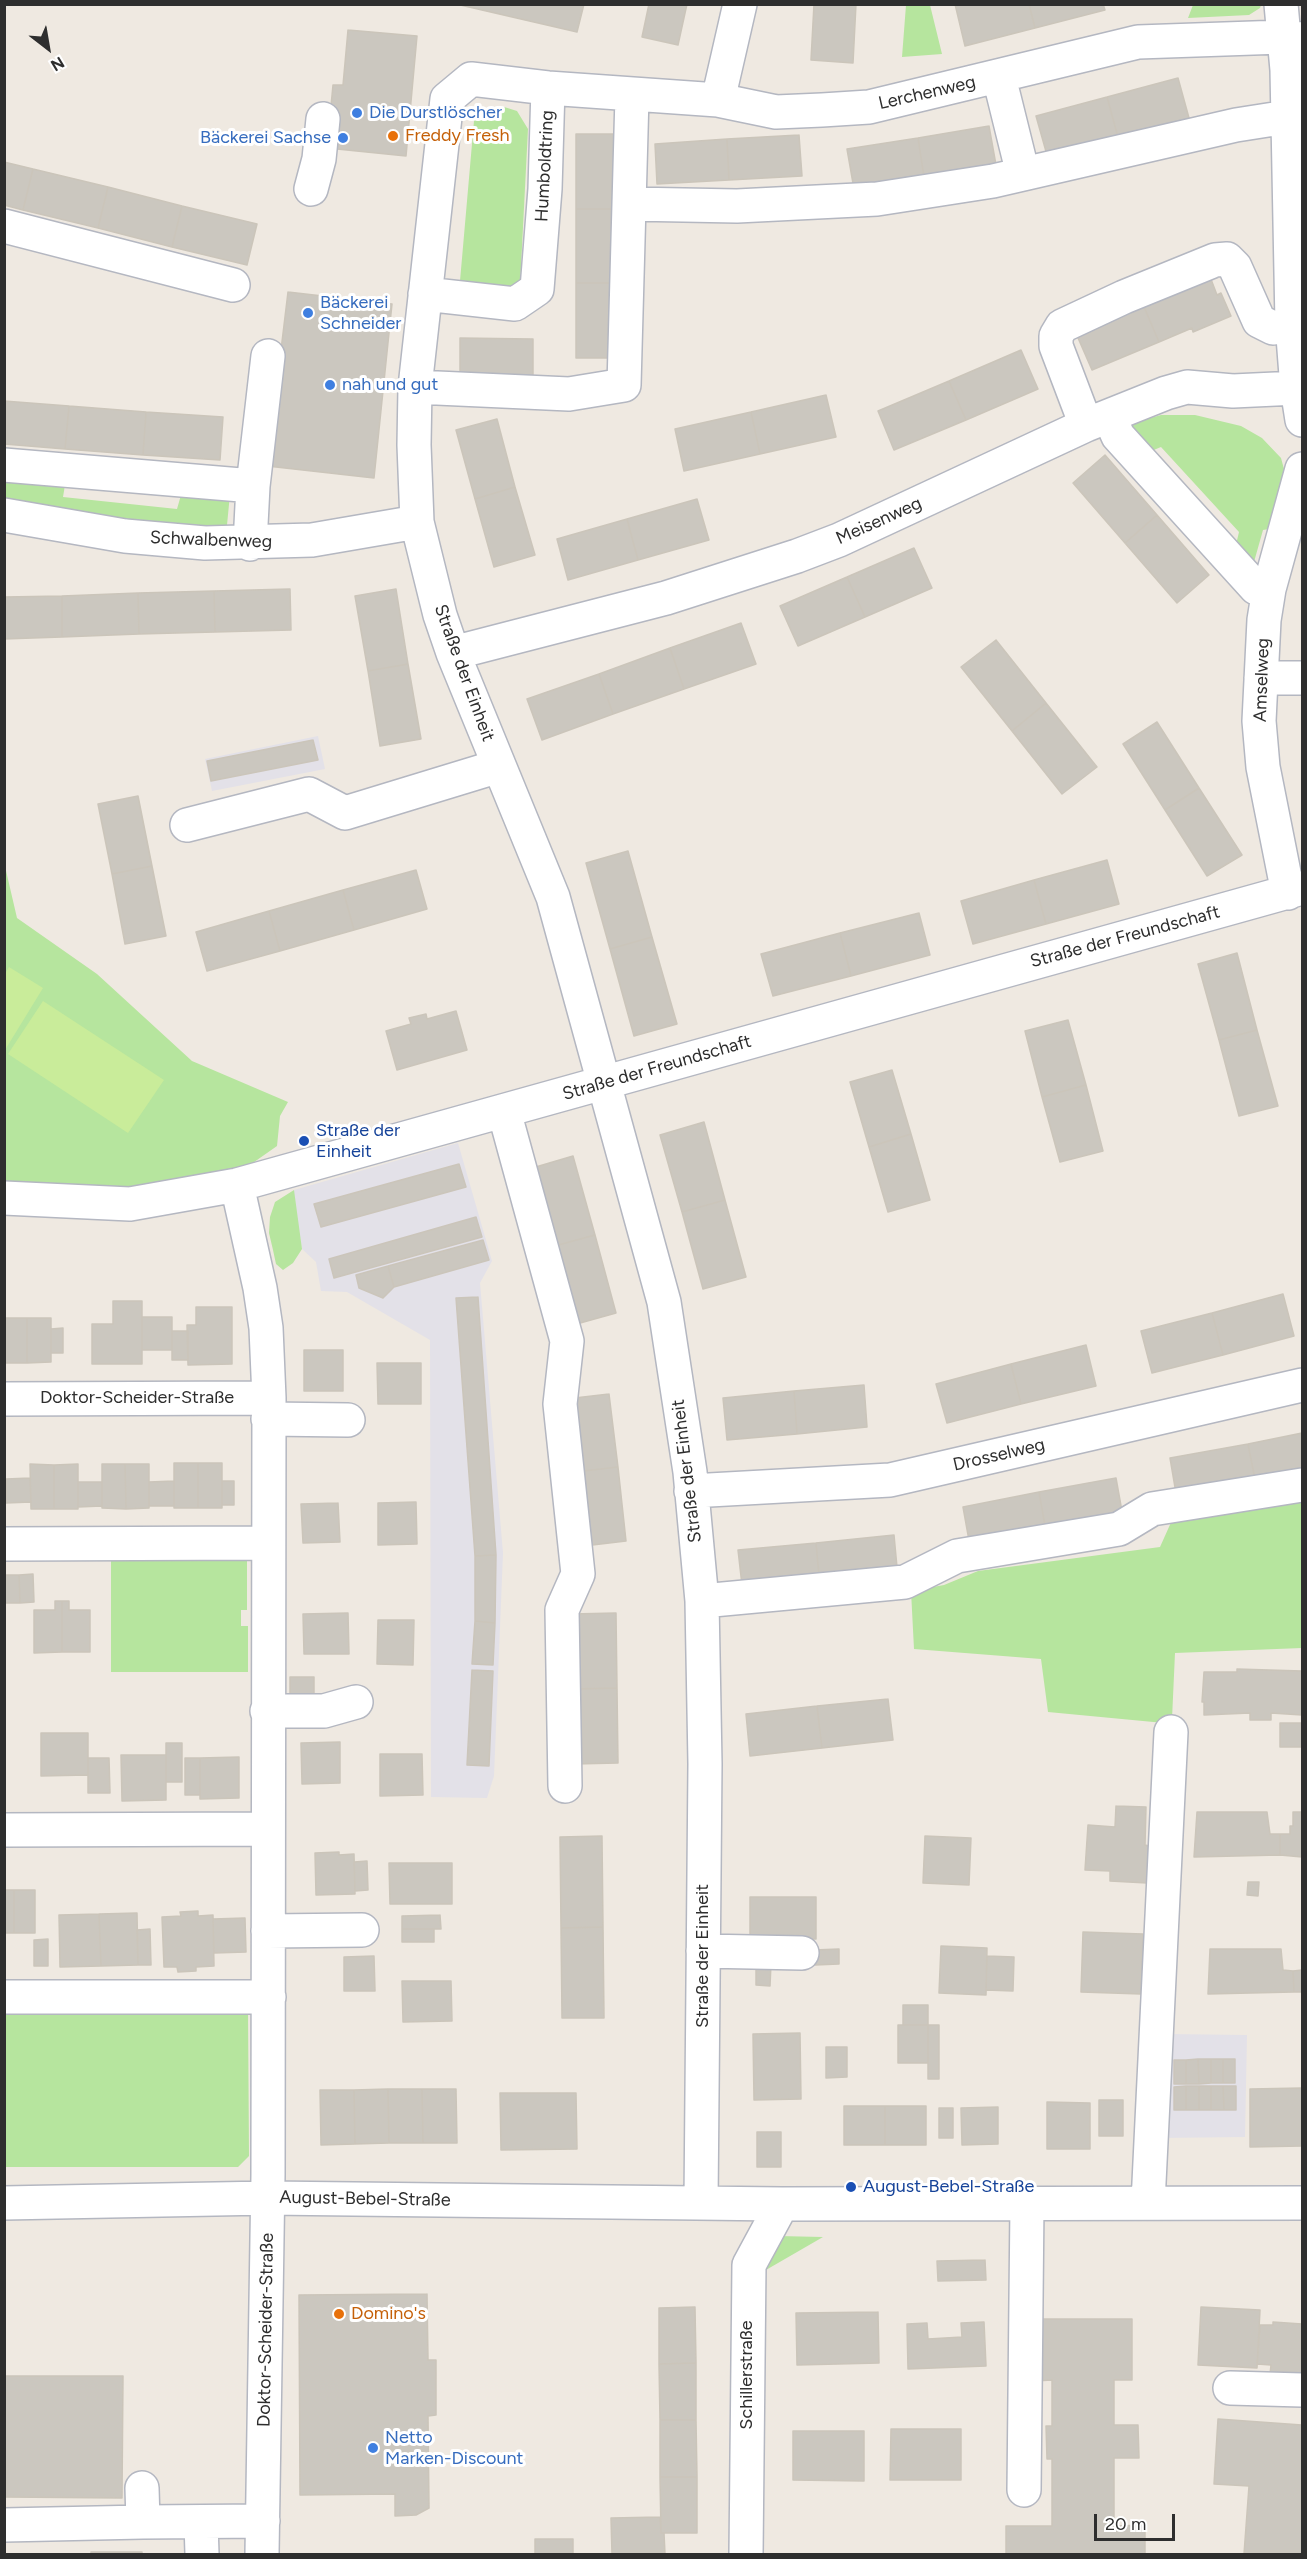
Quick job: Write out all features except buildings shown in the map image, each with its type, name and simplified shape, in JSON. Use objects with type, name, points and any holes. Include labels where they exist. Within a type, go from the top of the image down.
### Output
[{"type":"street","points":[[718,100],[740,4]]},
{"type":"street","points":[[1281,4],[1292,38],[1287,70],[1292,324],[1302,420]]},
{"type":"street","name":"Lerchenweg","points":[[548,88],[632,96],[718,100],[776,112],[869,107],[1138,42],[1292,38]]},
{"type":"street","points":[[999,77],[1023,174]]},
{"type":"street","name":"Humboldtring","points":[[471,79],[548,88],[545,189],[537,289],[515,304],[426,282],[447,99],[471,79]]},
{"type":"street","points":[[415,387],[569,394],[624,385],[632,96]]},
{"type":"street","points":[[630,204],[737,207],[877,199],[993,181],[1236,124],[1287,117]]},
{"type":"street","points":[[311,189],[319,159],[323,119]]},
{"type":"street","points":[[4,226],[233,285]]},
{"type":"street","points":[[1269,589],[1256,588],[1118,436],[1098,421],[1056,346],[1056,336],[1062,326],[1124,297],[1215,260],[1227,259],[1235,267],[1259,321],[1273,328],[1292,324]]},
{"type":"street","name":"Straße der Einheit","points":[[426,282],[415,387],[414,445],[417,522],[440,615],[453,652],[553,897],[606,1082],[664,1302],[691,1491],[702,1601],[705,1791],[701,2202]]},
{"type":"street","points":[[250,544],[253,486],[268,356]]},
{"type":"street","name":"Meisenweg","points":[[453,652],[666,598],[789,559],[839,540],[1098,421],[1166,393],[1187,387],[1233,391],[1297,388]]},
{"type":"street","points":[[4,465],[253,486]]},
{"type":"street","name":"Amselweg","points":[[1295,890],[1263,767],[1259,721],[1269,589],[1302,470]]},
{"type":"street","name":"Schwalbenweg","points":[[4,515],[125,536],[205,543],[250,544],[312,540],[417,522]]},
{"type":"street","points":[[1261,678],[1302,678]]},
{"type":"street","name":"Straße der Einheit","points":[[187,825],[309,794],[345,813],[499,766]]},
{"type":"street","name":"Straße der Freundschaft","points":[[4,1198],[130,1204],[237,1185],[1295,890]]},
{"type":"street","points":[[504,1111],[567,1341],[560,1404],[578,1574],[562,1610],[565,1786]]},
{"type":"street","name":"Doktor-Scheider-Straße","points":[[237,1185],[260,1288],[266,1328],[268,1409],[268,2198],[262,2554]]},
{"type":"street","name":"Drosselweg","points":[[691,1491],[890,1479],[1302,1385]]},
{"type":"street","name":"Doktor-Scheider-Straße","points":[[4,1399],[268,1409],[348,1420]]},
{"type":"street","points":[[702,1601],[905,1582],[957,1556],[1119,1529],[1152,1509],[1302,1485]]},
{"type":"street","points":[[4,1544],[268,1543]]},
{"type":"street","points":[[267,1711],[324,1711],[356,1702]]},
{"type":"street","points":[[1148,2203],[1171,1732]]},
{"type":"street","points":[[4,1830],[268,1829]]},
{"type":"street","points":[[268,1931],[362,1930]]},
{"type":"street","points":[[703,1951],[802,1953]]},
{"type":"street","points":[[4,1997],[269,1997]]},
{"type":"street","name":"August-Bebel-Straße","points":[[4,2204],[268,2198],[782,2204],[1302,2203]]},
{"type":"street","name":"Schillerstraße","points":[[746,2554],[749,2265],[782,2204]]},
{"type":"street","points":[[1024,2490],[1026,2204]]},
{"type":"street","points":[[1230,2388],[1302,2390]]},
{"type":"street","points":[[142,2488],[143,2523]]},
{"type":"street","points":[[4,2524],[263,2521]]},
{"type":"street","points":[[201,2523],[202,2554]]},
{"type":"shaded area","points":[[318,736],[325,769],[212,791],[205,759]]},
{"type":"shaded area","points":[[458,1143],[492,1261],[480,1283],[503,1553],[494,1776],[487,1798],[431,1797],[430,1340],[347,1292],[321,1291],[316,1262],[302,1249],[294,1200],[294,1190]]},
{"type":"shaded area","points":[[1163,2034],[1247,2035],[1245,2137],[1158,2138]]},
{"type":"green space","points":[[1193,4],[1261,5],[1249,15],[1188,18]]},
{"type":"green space","points":[[906,5],[930,5],[942,54],[902,57]]},
{"type":"green space","points":[[501,106],[517,111],[528,129],[520,286],[515,291],[465,288],[460,281],[474,121],[491,108]]},
{"type":"green space","points":[[1161,415],[1195,415],[1241,426],[1262,438],[1281,458],[1284,469],[1283,479],[1269,529],[1263,530],[1252,569],[1234,553],[1239,532],[1161,447],[1144,454],[1122,426]]},
{"type":"green space","points":[[4,473],[66,479],[63,497],[177,509],[183,488],[230,494],[227,525],[216,528],[137,526],[5,500]]},
{"type":"green space","points":[[4,862],[17,918],[97,974],[192,1061],[288,1102],[280,1116],[277,1146],[237,1174],[115,1195],[5,1185]]},
{"type":"green space","points":[[9,967],[43,988],[5,1050],[5,974]]},
{"type":"green space","points":[[43,1001],[164,1080],[128,1133],[8,1054]]},
{"type":"green space","points":[[294,1190],[302,1249],[293,1263],[283,1270],[276,1264],[269,1233],[270,1217],[275,1202]]},
{"type":"green space","points":[[1302,1490],[1302,1648],[1175,1653],[1172,1719],[1164,1723],[1048,1712],[1041,1659],[914,1649],[911,1591],[944,1585],[978,1571],[1160,1547],[1173,1518]]},
{"type":"green space","points":[[111,1551],[247,1553],[247,1610],[241,1610],[241,1626],[248,1626],[248,1672],[111,1672]]},
{"type":"green space","points":[[5,2007],[248,2008],[249,2156],[238,2167],[5,2167]]},
{"type":"green space","points":[[778,2236],[823,2237],[759,2274]]},
{"type":"place","name":"Die Durstlöscher","points":[[357,113]]},
{"type":"place","name":"Freddy Fresh","points":[[393,136]]},
{"type":"place","name":"Bäckerei Sachse","points":[[343,138]]},
{"type":"place","name":"Bäckerei Schneider","points":[[308,313]]},
{"type":"place","name":"nah und gut","points":[[330,385]]},
{"type":"place","name":"Straße der Einheit","points":[[304,1141]]},
{"type":"place","name":"August-Bebel-Straße","points":[[851,2187]]},
{"type":"place","name":"Domino's","points":[[339,2314]]},
{"type":"place","name":"Netto Marken-Discount","points":[[373,2448]]}]
